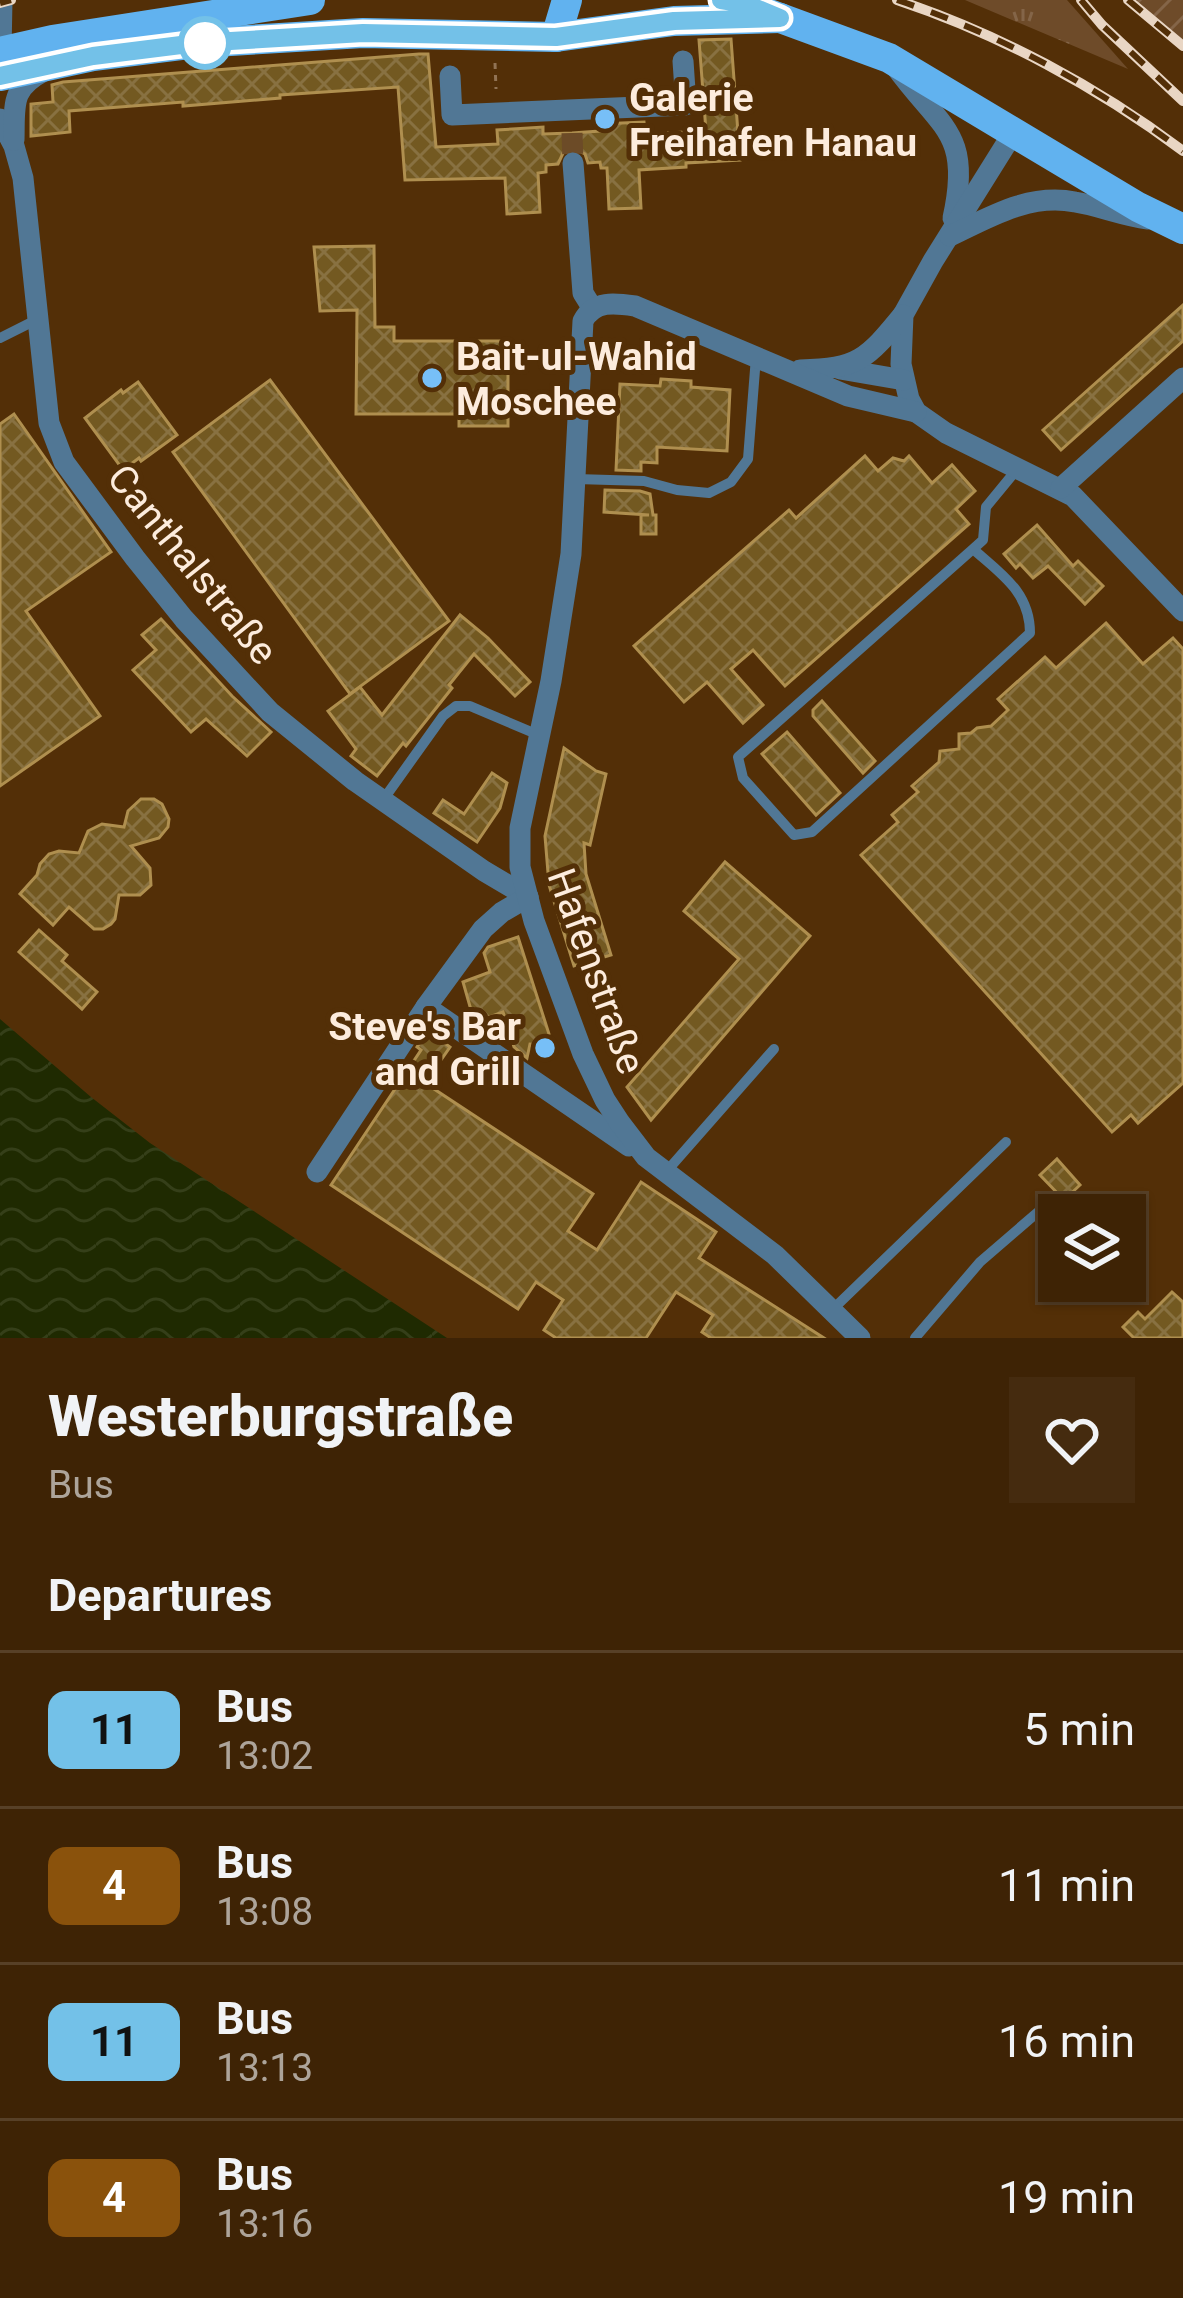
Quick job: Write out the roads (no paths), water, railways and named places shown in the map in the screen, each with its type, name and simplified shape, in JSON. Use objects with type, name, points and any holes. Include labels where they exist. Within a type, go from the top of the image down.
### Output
[{"type":"main road","points":[[0,54],[52,40],[310,0]]},
{"type":"main road","points":[[549,0],[556,37]]},
{"type":"main road","points":[[556,37],[565,0],[580,0]]},
{"type":"main road","points":[[721,0],[746,4],[889,58],[1176,226]]},
{"type":"main road","points":[[0,76],[93,56],[197,43],[344,34],[556,37],[674,21],[780,18]]},
{"type":"street","points":[[0,54],[2,0]]},
{"type":"street","points":[[889,58],[941,121],[957,150],[959,191],[949,236]]},
{"type":"street","points":[[450,76],[452,116],[571,122],[686,105],[683,62]]},
{"type":"street","name":"Canthalstraße","points":[[14,146],[16,93],[33,76],[56,64]]},
{"type":"street","name":"Canthalstraße","points":[[0,119],[14,146],[22,178],[49,423],[64,462],[184,619],[300,739],[484,871],[528,897]]},
{"type":"street","points":[[840,368],[874,350],[903,316],[1013,133]]},
{"type":"street","name":"Hafenstraße","points":[[573,164],[583,293],[593,309],[583,321],[565,598],[520,828],[520,867],[534,921],[593,1075],[620,1123],[646,1157],[775,1256],[860,1338]]},
{"type":"street","points":[[949,236],[1007,209],[1048,199],[1081,202],[1176,226]]},
{"type":"street","points":[[593,309],[606,303],[635,306],[848,396],[916,412],[946,433],[1061,488],[1088,510],[1183,611]]},
{"type":"street","points":[[903,316],[901,364],[916,412]]},
{"type":"street","points":[[787,370],[840,368],[904,380]]},
{"type":"street","points":[[1061,488],[1183,379]]},
{"type":"street","points":[[317,1172],[483,929],[528,897]]},
{"type":"street","points":[[426,1007],[646,1157]]},
{"type":"lane","points":[[0,338],[38,319]]},
{"type":"lane","points":[[576,479],[644,481],[709,493],[731,482],[748,459],[756,357]]},
{"type":"lane","points":[[973,549],[1018,591],[1030,614],[1030,633],[812,832],[794,835],[743,778],[738,757],[973,549],[983,541],[986,507],[1018,468]]},
{"type":"lane","points":[[383,800],[443,716],[456,706],[470,706],[541,736]]},
{"type":"lane","points":[[666,1172],[774,1049]]},
{"type":"lane","points":[[832,1310],[1006,1142]]},
{"type":"lane","points":[[916,1338],[980,1262],[1038,1212]]},
{"type":"water","points":[[0,1019],[150,1143],[447,1338],[0,1338]]},
{"type":"tunnel","points":[[572,133],[573,163]]},
{"type":"railway","points":[[0,3],[11,0]]},
{"type":"railway","points":[[897,0],[1046,64],[1183,151]]},
{"type":"railway","points":[[1081,0],[1183,101]]},
{"type":"railway","points":[[1128,0],[1183,46]]},
{"type":"place","name":"Galerie Freihafen Hanau","points":[[605,119]]},
{"type":"place","name":"Bait-ul-Wahid Moschee","points":[[432,378]]},
{"type":"place","name":"Steve's Bar and Grill","points":[[545,1048]]}]
